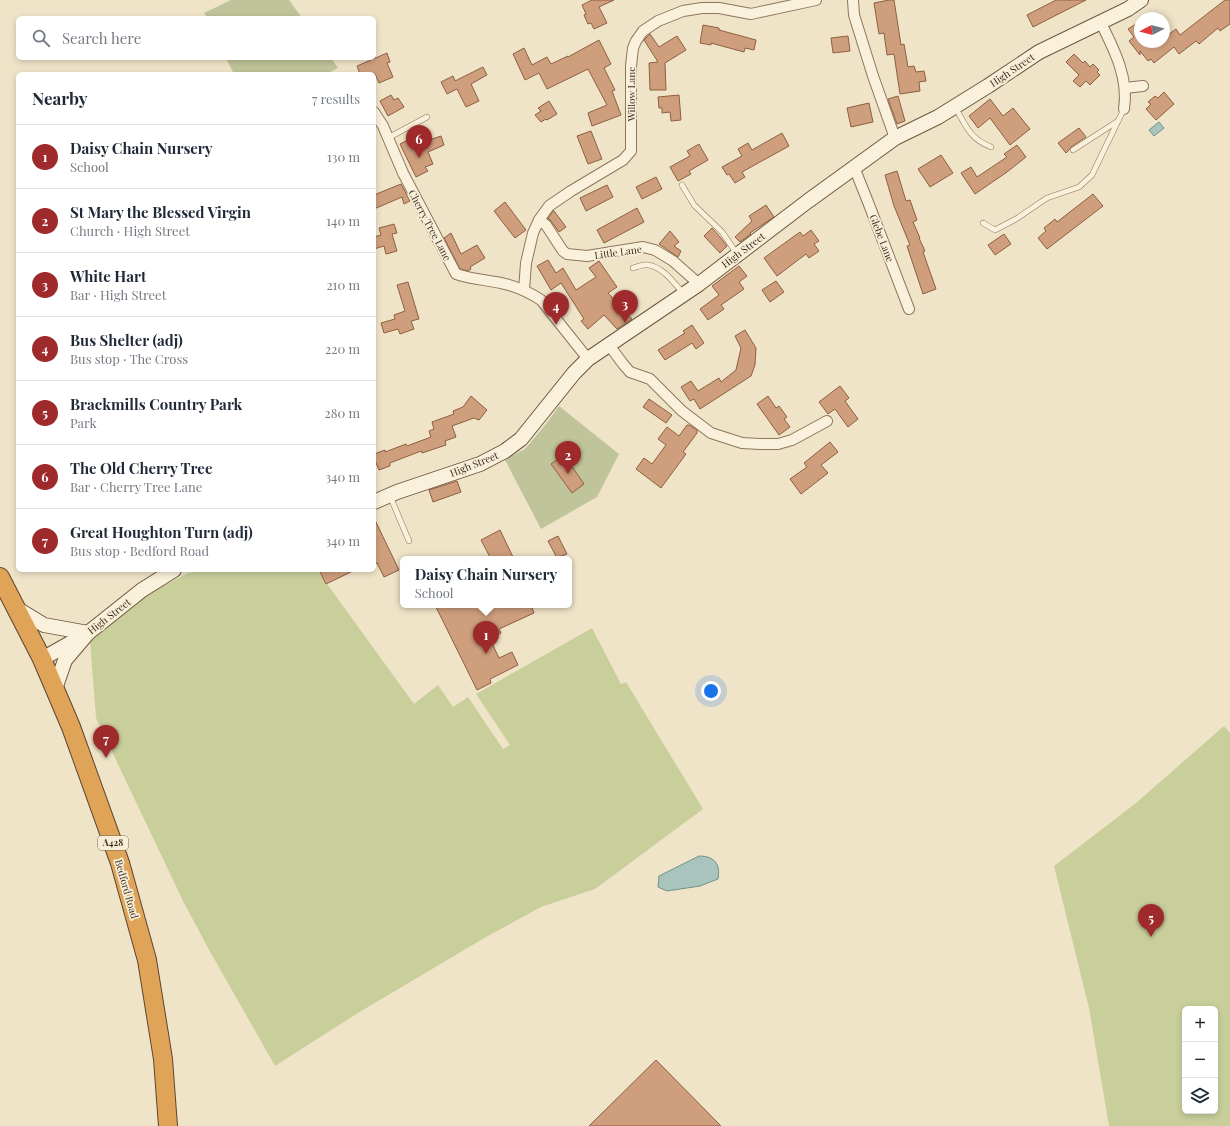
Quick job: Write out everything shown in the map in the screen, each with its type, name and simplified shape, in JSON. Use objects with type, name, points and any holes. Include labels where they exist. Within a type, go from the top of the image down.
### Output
[{"type":"highway","name":"Bedford Road","points":[[0,577],[42,659],[55,689],[71,727],[120,862],[147,960],[163,1059],[168,1126]]},
{"type":"street","name":"Willow Lane","points":[[524,290],[526,263],[533,233],[539,220],[549,206],[623,160],[631,151],[631,66],[633,48],[643,31],[658,21],[683,12],[702,8],[719,8],[751,14],[816,0]]},
{"type":"street","points":[[853,0],[854,15],[873,76],[895,138]]},
{"type":"street","name":"High Street","points":[[376,501],[389,495],[480,464],[505,451],[521,439],[574,373],[588,359],[699,284],[841,176],[895,138],[955,107],[1039,52],[1100,21],[1128,9],[1141,0]]},
{"type":"street","points":[[1100,21],[1113,46],[1123,77],[1126,97],[1124,109]]},
{"type":"street","points":[[1125,88],[1143,86]]},
{"type":"street","name":"Cherry Tree Lane","points":[[376,115],[383,126],[403,173],[456,274],[468,278],[502,283],[524,290]]},
{"type":"street","name":"Glebe Lane","points":[[854,167],[909,309]]},
{"type":"street","name":"Little Lane","points":[[539,220],[546,225],[563,251],[567,254],[587,256],[643,247],[655,250],[673,261],[699,284]]},
{"type":"street","points":[[524,290],[541,300],[588,359]]},
{"type":"street","points":[[609,345],[622,364],[630,372],[650,379],[682,411],[711,433],[742,443],[778,444],[792,440],[827,421]]},
{"type":"street","name":"High Street","points":[[42,659],[88,633],[142,590],[171,572]]},
{"type":"street","points":[[16,608],[44,625],[88,633]]},
{"type":"street","points":[[55,689],[65,660],[88,633]]},
{"type":"lane","points":[[955,107],[972,136],[982,143],[991,146]]},
{"type":"lane","points":[[983,223],[996,230],[1016,219],[1047,198],[1078,186],[1092,175],[1124,109]]},
{"type":"lane","points":[[388,138],[427,117]]},
{"type":"lane","points":[[1074,150],[1118,121]]},
{"type":"lane","points":[[682,185],[694,205],[722,232],[737,255]]},
{"type":"lane","points":[[633,268],[648,265],[657,268],[669,278],[683,294]]},
{"type":"lane","points":[[389,495],[409,541]]},
{"type":"green space","points":[[231,0],[289,0],[301,16],[206,16],[204,13]]},
{"type":"green space","points":[[227,60],[332,60],[338,68],[330,72],[233,72]]},
{"type":"green space","points":[[559,406],[619,454],[597,497],[541,529],[505,460],[525,449]]},
{"type":"green space","points":[[318,572],[414,704],[438,685],[453,707],[468,697],[503,749],[510,745],[476,694],[592,628],[621,684],[626,682],[703,809],[595,889],[541,907],[486,937],[358,1013],[275,1066],[184,903],[96,718],[90,641],[143,597],[188,573]]},
{"type":"green space","points":[[1224,726],[1230,733],[1230,1126],[1109,1126],[1089,1008],[1054,866],[1136,803]]},
{"type":"water","points":[[1159,122],[1164,128],[1154,136],[1149,130]]},
{"type":"water","points":[[699,856],[709,857],[715,862],[719,874],[718,879],[700,886],[667,891],[658,887],[659,876]]},
{"type":"building","points":[[592,0],[614,0],[599,7],[607,23],[594,29],[591,23],[588,24],[582,5]]},
{"type":"building","points":[[894,0],[901,45],[904,44],[908,67],[914,66],[916,72],[924,71],[926,81],[919,82],[920,91],[900,94],[894,54],[887,55],[884,33],[879,34],[874,3]]},
{"type":"building","points":[[1056,0],[1086,0],[1033,27],[1027,15]]},
{"type":"building","points":[[1225,0],[1230,0],[1230,24],[1220,31],[1218,28],[1199,44],[1196,41],[1179,54],[1174,47],[1154,63],[1151,59],[1148,61],[1140,51],[1140,55],[1134,48],[1170,48],[1170,34],[1176,29],[1180,35]]},
{"type":"building","points":[[703,25],[719,28],[719,30],[756,40],[754,50],[745,48],[744,52],[711,43],[711,45],[700,43]]},
{"type":"building","points":[[1134,25],[1134,37],[1128,29]]},
{"type":"building","points":[[650,34],[659,47],[677,36],[686,50],[665,63],[666,90],[650,90],[649,63],[658,62],[644,40]]},
{"type":"building","points":[[848,36],[850,51],[833,53],[831,38]]},
{"type":"building","points":[[1134,37],[1134,47],[1129,41]]},
{"type":"building","points":[[599,40],[611,64],[604,68],[615,90],[612,91],[621,115],[592,126],[588,113],[607,105],[588,69],[547,89],[539,73],[525,80],[513,54],[524,48],[532,65],[547,57],[551,64],[568,57]]},
{"type":"building","points":[[387,53],[390,62],[387,63],[393,77],[379,83],[376,72],[359,72],[357,66],[371,60],[376,60],[376,58]]},
{"type":"building","points":[[1074,54],[1083,63],[1085,61],[1090,67],[1093,64],[1099,70],[1097,72],[1100,75],[1090,85],[1086,81],[1080,87],[1073,81],[1079,75],[1066,62]]},
{"type":"building","points":[[483,67],[487,75],[471,84],[479,101],[466,107],[457,89],[447,94],[441,82],[453,76],[455,81]]},
{"type":"building","points":[[1164,92],[1174,104],[1156,120],[1146,109],[1151,104],[1148,102],[1155,96],[1158,98]]},
{"type":"building","points":[[391,95],[394,100],[398,98],[404,107],[388,116],[380,101]]},
{"type":"building","points":[[679,95],[681,120],[671,121],[670,112],[662,113],[662,108],[659,108],[658,97]]},
{"type":"building","points":[[898,96],[905,121],[897,124],[888,99]]},
{"type":"building","points":[[990,99],[1003,116],[1013,108],[1030,129],[1010,145],[990,118],[978,128],[969,116]]},
{"type":"building","points":[[549,101],[557,114],[541,122],[535,115],[541,111],[538,108]]},
{"type":"building","points":[[869,103],[873,122],[851,127],[847,108]]},
{"type":"building","points":[[1079,128],[1086,137],[1071,147],[1066,153],[1058,143]]},
{"type":"building","points":[[591,131],[602,159],[588,164],[577,136]]},
{"type":"building","points":[[782,133],[789,146],[742,172],[745,177],[735,183],[729,174],[727,175],[722,167],[742,156],[738,149],[748,143],[752,150]]},
{"type":"building","points":[[441,136],[444,145],[428,152],[433,164],[425,167],[428,171],[416,177],[400,144],[410,139],[414,145]]},
{"type":"building","points":[[699,144],[708,160],[689,171],[691,174],[678,181],[670,167],[690,156],[687,151]]},
{"type":"building","points":[[1017,145],[1026,157],[975,194],[961,173],[971,167],[977,177],[1007,157],[1004,154]]},
{"type":"building","points":[[941,155],[953,173],[930,187],[918,169]]},
{"type":"building","points":[[897,171],[906,201],[910,200],[917,220],[913,222],[925,251],[923,252],[936,289],[923,294],[907,246],[910,245],[894,206],[885,175]]},
{"type":"building","points":[[656,177],[662,189],[642,199],[636,187]]},
{"type":"building","points":[[401,184],[410,201],[404,204],[402,197],[376,208],[376,194]]},
{"type":"building","points":[[607,185],[613,197],[586,211],[580,198]]},
{"type":"building","points":[[1093,194],[1103,206],[1047,249],[1038,238],[1046,231],[1044,228],[1055,219],[1057,222]]},
{"type":"building","points":[[505,202],[526,230],[515,238],[494,211]]},
{"type":"building","points":[[766,205],[774,217],[750,233],[751,234],[740,242],[735,237],[752,221],[749,216]]},
{"type":"building","points":[[637,208],[644,222],[604,243],[597,230]]},
{"type":"building","points":[[553,211],[566,227],[559,232],[548,218]]},
{"type":"building","points":[[394,224],[397,233],[392,234],[397,251],[386,254],[384,246],[376,248],[376,236],[381,235],[379,228]]},
{"type":"building","points":[[712,228],[727,246],[720,253],[704,236]]},
{"type":"building","points":[[811,230],[819,241],[814,244],[819,251],[809,258],[806,254],[777,276],[764,258],[800,232],[803,236]]},
{"type":"building","points":[[670,231],[679,242],[674,246],[681,251],[678,257],[659,244]]},
{"type":"building","points":[[451,233],[461,254],[477,245],[485,258],[470,267],[471,269],[468,271],[460,269],[444,238]]},
{"type":"building","points":[[1004,234],[1011,244],[995,255],[988,245]]},
{"type":"building","points":[[548,260],[556,273],[563,268],[576,290],[596,277],[589,268],[599,261],[617,287],[608,293],[632,319],[617,329],[604,315],[588,329],[581,321],[584,319],[561,283],[551,290],[537,266]]},
{"type":"building","points":[[739,266],[747,276],[739,282],[744,289],[721,305],[724,309],[708,320],[700,309],[719,295],[712,286]]},
{"type":"building","points":[[776,281],[784,292],[770,302],[762,290]]},
{"type":"building","points":[[408,282],[419,319],[411,321],[414,329],[400,334],[398,329],[384,333],[381,323],[395,319],[394,315],[405,311],[397,285]]},
{"type":"building","points":[[692,325],[704,343],[696,349],[692,343],[665,360],[658,350],[685,333],[683,331]]},
{"type":"building","points":[[745,330],[756,348],[755,365],[751,376],[700,409],[694,399],[690,401],[681,387],[691,381],[698,391],[719,378],[721,382],[736,370],[741,348],[735,336]]},
{"type":"building","points":[[840,386],[849,398],[845,401],[858,419],[848,427],[835,409],[828,414],[819,402]]},
{"type":"building","points":[[471,396],[487,410],[479,420],[474,418],[452,426],[456,437],[445,441],[446,445],[422,453],[421,451],[390,463],[390,466],[379,470],[376,463],[376,453],[385,450],[385,452],[406,444],[407,446],[431,437],[429,431],[434,429],[432,422],[454,414],[453,411],[463,407]]},
{"type":"building","points":[[768,396],[776,408],[779,406],[787,417],[784,419],[790,427],[779,435],[757,404]]},
{"type":"building","points":[[649,399],[672,415],[666,423],[643,407]]},
{"type":"building","points":[[687,425],[697,430],[697,433],[683,452],[686,454],[661,488],[636,469],[644,458],[652,464],[666,445],[658,439],[667,427],[679,436]]},
{"type":"building","points":[[830,442],[838,452],[821,465],[828,473],[801,494],[790,479],[807,467],[804,463]]},
{"type":"building","points":[[564,455],[584,484],[572,493],[551,464]]},
{"type":"building","points":[[457,481],[461,492],[433,502],[429,490]]},
{"type":"building","points":[[376,522],[399,570],[384,577],[377,563]]},
{"type":"building","points":[[500,530],[513,556],[489,556],[481,540]]},
{"type":"building","points":[[558,536],[567,554],[556,556],[548,541]]},
{"type":"building","points":[[320,572],[351,572],[326,584]]},
{"type":"building","points":[[436,608],[532,608],[534,613],[499,629],[501,633],[490,639],[499,658],[512,652],[518,665],[490,679],[491,683],[477,690]]},
{"type":"building","points":[[656,1060],[721,1126],[589,1126]]},
{"type":"place","name":"The Old Cherry Tree","points":[[419,158]]},
{"type":"place","name":"White Hart","points":[[625,323]]},
{"type":"place","name":"Bus Shelter (adj)","points":[[556,325]]},
{"type":"place","name":"St Mary the Blessed Virgin","points":[[568,474]]},
{"type":"place","name":"Daisy Chain Nursery","points":[[486,654]]},
{"type":"place","name":"Great Houghton Turn (adj)","points":[[106,758]]},
{"type":"place","name":"Brackmills Country Park","points":[[1151,937]]}]
